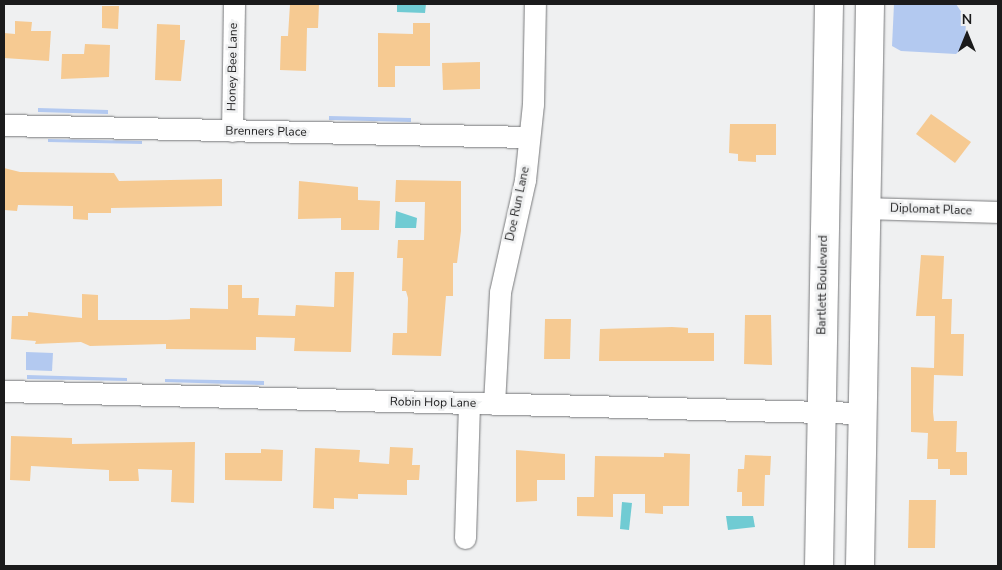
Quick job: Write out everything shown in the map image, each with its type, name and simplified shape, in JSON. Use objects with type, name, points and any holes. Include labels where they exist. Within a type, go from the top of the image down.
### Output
[{"type":"main road","name":"Bartlett Boulevard","points":[[820,566],[829,4]]},
{"type":"main road","points":[[860,566],[870,4]]},
{"type":"street","name":"Honey Bee Lane","points":[[232,131],[234,4]]},
{"type":"street","name":"Doe Run Lane","points":[[494,404],[500,292],[525,180],[536,4]]},
{"type":"street","name":"Brenners Place","points":[[4,125],[529,137]]},
{"type":"street","name":"Diplomat Place","points":[[865,208],[998,212]]},
{"type":"street","name":"Robin Hop Lane","points":[[4,392],[862,413]]},
{"type":"street","points":[[464,538],[469,404]]},
{"type":"shaded area","points":[[397,4],[426,4],[425,13],[397,12]]},
{"type":"shaded area","points":[[894,4],[956,4],[966,19],[965,46],[956,54],[901,51],[892,46]]},
{"type":"shaded area","points":[[38,108],[108,110],[108,114],[38,112]]},
{"type":"shaded area","points":[[329,116],[411,118],[411,122],[329,120]]},
{"type":"shaded area","points":[[48,139],[142,141],[142,144],[48,142]]},
{"type":"shaded area","points":[[396,211],[417,218],[416,228],[395,228]]},
{"type":"shaded area","points":[[26,352],[53,353],[52,371],[26,370]]},
{"type":"shaded area","points":[[27,375],[127,378],[127,381],[27,379]]},
{"type":"shaded area","points":[[165,379],[264,381],[264,385],[165,382]]},
{"type":"shaded area","points":[[622,502],[632,503],[629,530],[620,529]]},
{"type":"shaded area","points":[[726,516],[753,516],[755,527],[728,530]]},
{"type":"building","points":[[290,4],[319,4],[318,28],[307,28],[306,71],[280,70],[281,36],[288,36]]},
{"type":"building","points":[[102,6],[119,6],[118,29],[102,28]]},
{"type":"building","points":[[15,21],[32,22],[31,31],[51,31],[49,61],[4,58],[4,33],[15,34]]},
{"type":"building","points":[[413,23],[430,23],[430,66],[395,66],[395,87],[378,87],[378,33],[413,34]]},
{"type":"building","points":[[157,24],[180,25],[180,40],[185,40],[181,81],[155,80]]},
{"type":"building","points":[[85,44],[110,45],[109,77],[61,79],[62,54],[84,54]]},
{"type":"building","points":[[480,62],[480,89],[443,90],[442,63]]},
{"type":"building","points":[[931,114],[971,142],[955,163],[916,134]]},
{"type":"building","points":[[730,124],[776,124],[776,155],[756,155],[756,162],[738,161],[738,154],[729,153]]},
{"type":"building","points":[[4,168],[20,172],[114,173],[119,181],[222,179],[222,206],[111,208],[111,213],[88,213],[88,220],[73,219],[73,206],[18,205],[17,211],[4,210]]},
{"type":"building","points":[[396,180],[461,181],[461,231],[457,263],[453,263],[453,296],[446,296],[441,356],[392,355],[393,333],[407,333],[408,298],[406,291],[402,291],[403,258],[397,258],[398,240],[424,240],[425,202],[395,202]]},
{"type":"building","points":[[299,181],[358,187],[358,200],[380,201],[379,230],[341,230],[341,218],[298,219]]},
{"type":"building","points":[[921,255],[944,256],[942,299],[952,299],[951,334],[964,334],[963,376],[934,375],[933,412],[934,421],[957,421],[956,452],[967,452],[967,475],[950,475],[950,469],[938,469],[938,459],[927,459],[928,433],[911,432],[911,367],[934,368],[935,316],[916,316]]},
{"type":"building","points":[[335,272],[354,272],[351,352],[294,351],[295,338],[256,337],[256,350],[166,349],[166,344],[90,346],[81,342],[35,344],[36,341],[11,339],[12,316],[28,316],[28,312],[82,318],[82,294],[98,295],[98,320],[190,319],[190,308],[228,309],[228,285],[242,285],[242,298],[259,298],[258,315],[295,316],[296,305],[334,307]]},
{"type":"building","points":[[745,315],[771,315],[772,365],[744,364]]},
{"type":"building","points":[[545,319],[571,319],[570,359],[544,359]]},
{"type":"building","points":[[688,328],[688,333],[714,333],[714,361],[599,361],[600,329]]},
{"type":"building","points":[[11,436],[72,438],[72,444],[195,442],[194,503],[171,502],[172,470],[138,469],[139,481],[109,481],[109,470],[31,466],[30,481],[10,480]]},
{"type":"building","points":[[390,447],[413,448],[412,465],[420,465],[419,480],[407,480],[407,495],[358,494],[358,499],[334,498],[334,509],[313,508],[315,448],[360,450],[359,462],[389,464]]},
{"type":"building","points":[[261,449],[283,450],[282,481],[225,480],[225,453],[261,453]]},
{"type":"building","points":[[516,450],[565,454],[565,480],[537,480],[537,501],[516,502]]},
{"type":"building","points":[[664,453],[690,454],[689,506],[663,506],[663,514],[645,513],[645,494],[613,494],[613,517],[577,516],[577,497],[594,497],[595,456],[664,457]]},
{"type":"building","points":[[745,455],[771,456],[770,475],[765,475],[764,506],[742,506],[742,492],[737,492],[738,469],[744,469]]},
{"type":"building","points":[[909,500],[936,500],[935,548],[908,548]]}]
